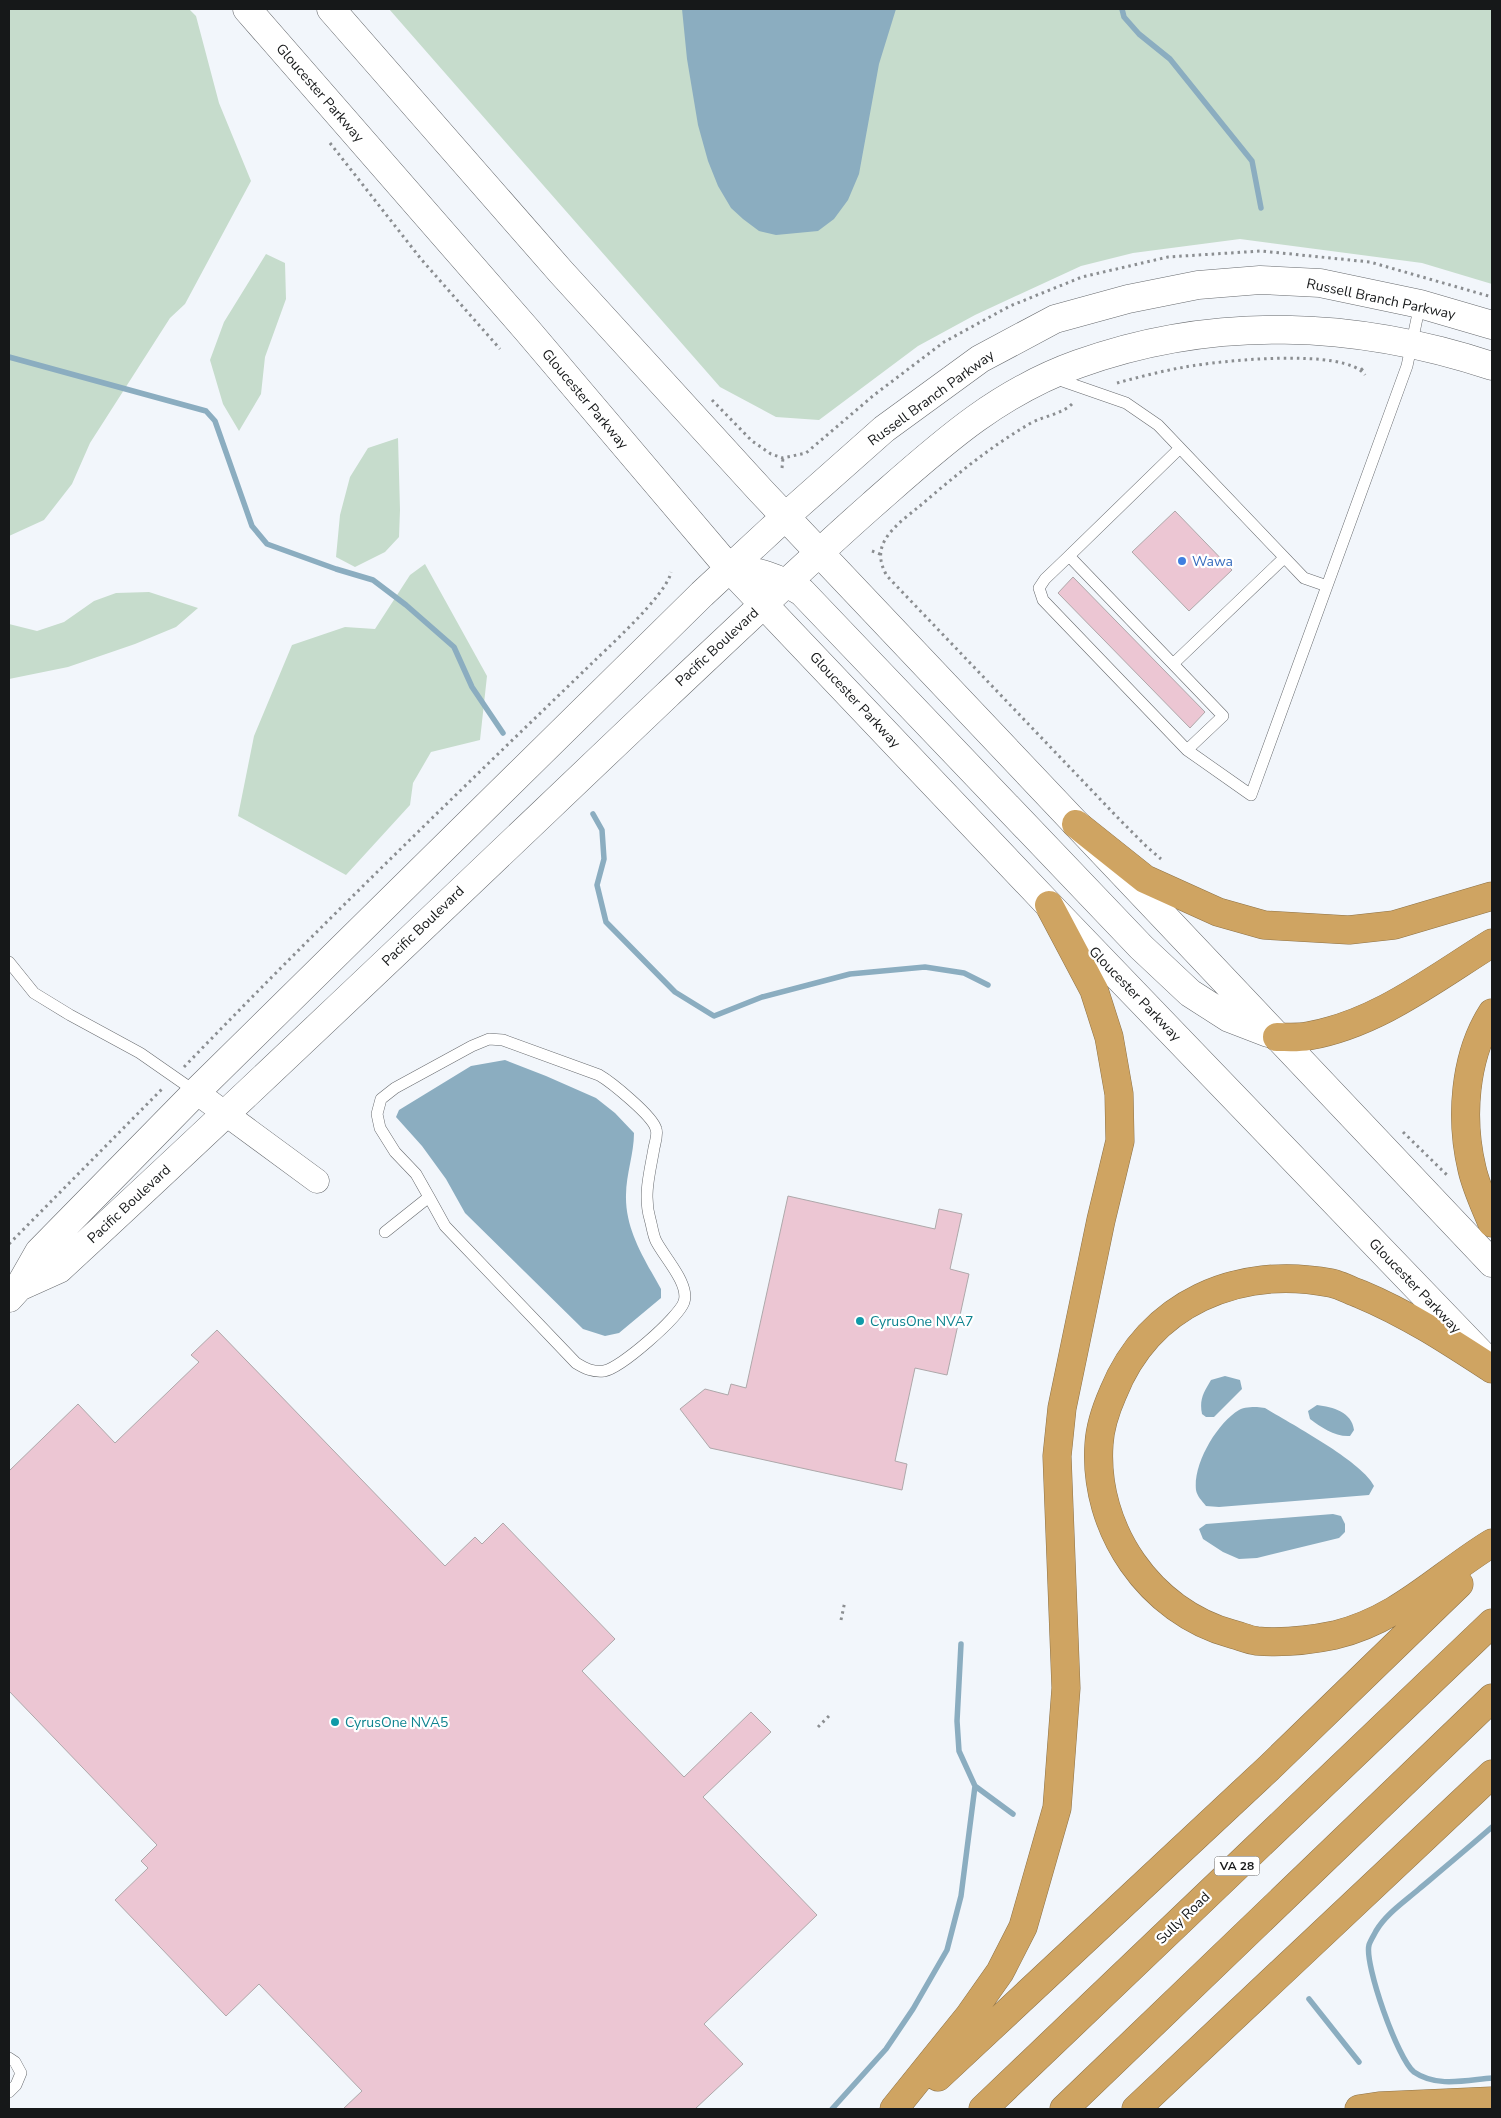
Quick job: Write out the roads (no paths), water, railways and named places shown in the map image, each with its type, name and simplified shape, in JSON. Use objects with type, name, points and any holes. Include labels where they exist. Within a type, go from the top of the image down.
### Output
[{"type":"highway","points":[[1076,824],[1145,879],[1218,912],[1264,925],[1349,930],[1394,926],[1492,896]]},
{"type":"highway","points":[[894,2109],[969,2016],[1000,1972],[1023,1926],[1057,1808],[1066,1688],[1057,1456],[1062,1408],[1101,1220],[1120,1141],[1119,1094],[1110,1037],[1094,990],[1049,905]]},
{"type":"highway","points":[[1277,1037],[1306,1037],[1353,1025],[1407,997],[1492,942]]},
{"type":"highway","points":[[1492,1013],[1482,1028],[1473,1055],[1467,1092],[1466,1132],[1472,1170],[1492,1223]]},
{"type":"highway","points":[[1492,1367],[1421,1323],[1334,1284],[1293,1278],[1254,1280],[1221,1288],[1189,1303],[1162,1322],[1136,1350],[1118,1379],[1106,1411],[1099,1443],[1100,1486],[1111,1524],[1129,1559],[1154,1590],[1182,1612],[1214,1629],[1256,1641],[1294,1641],[1336,1634],[1378,1620],[1406,1605],[1492,1543]]},
{"type":"highway","points":[[904,2109],[1270,1766],[1492,1551]]},
{"type":"highway","name":"Sully Road","points":[[983,2109],[1492,1623]]},
{"type":"highway","points":[[1064,2109],[1492,1698]]},
{"type":"highway","points":[[1136,2109],[1492,1774]]},
{"type":"highway","points":[[1359,2109],[1379,2106],[1492,2101]]},
{"type":"main road","name":"Gloucester Parkway","points":[[247,9],[526,330],[729,568],[1492,1367]]},
{"type":"main road","points":[[331,9],[561,272],[761,491],[1492,1263]]},
{"type":"main road","name":"Russell Branch Parkway","points":[[729,568],[884,430],[980,359],[1055,319],[1128,299],[1198,285],[1260,280],[1320,283],[1420,304],[1492,325]]},
{"type":"main road","points":[[818,552],[954,433],[1007,396],[1076,364],[1152,343],[1225,331],[1317,330],[1413,344],[1492,366]]},
{"type":"main road","name":"Pacific Boulevard","points":[[14,1293],[59,1269],[226,1114],[818,552]]},
{"type":"main road","points":[[729,568],[774,576],[802,592],[829,618],[1141,947],[1190,993],[1229,1018],[1277,1037]]},
{"type":"main road","name":"Pacific Boulevard","points":[[14,1293],[39,1252],[185,1084],[729,568]]},
{"type":"street","points":[[185,1084],[317,1181]]},
{"type":"lane","points":[[1180,448],[1045,579],[1039,588],[1043,600],[1187,750],[1251,795],[1407,366],[1420,304]]},
{"type":"lane","points":[[1049,377],[1126,403],[1158,425],[1304,578],[1327,586]]},
{"type":"lane","points":[[1069,556],[1223,716],[1187,750]]},
{"type":"lane","points":[[1173,664],[1284,558]]},
{"type":"lane","points":[[9,962],[34,993],[140,1053],[185,1084]]},
{"type":"lane","points":[[489,1039],[503,1040],[599,1075],[612,1083],[652,1120],[657,1130],[646,1194],[648,1214],[656,1240],[682,1283],[684,1302],[652,1338],[616,1367],[605,1371],[590,1371],[576,1363],[446,1226],[429,1197],[416,1174],[395,1152],[380,1128],[377,1114],[381,1099],[394,1088],[472,1046],[489,1039]]},
{"type":"lane","points":[[385,1232],[429,1197]]},
{"type":"lane","points":[[9,2058],[15,2062],[21,2073],[16,2085],[9,2092]]},
{"type":"water","points":[[682,9],[896,9],[879,64],[859,174],[848,200],[834,219],[818,231],[776,235],[759,231],[731,208],[718,186],[708,161],[698,125],[687,59]]},
{"type":"water","points":[[505,1060],[596,1098],[615,1113],[634,1133],[626,1187],[627,1208],[632,1232],[661,1289],[661,1298],[619,1333],[605,1336],[583,1329],[465,1213],[446,1179],[422,1146],[396,1117],[399,1110],[471,1066]]},
{"type":"water","points":[[1225,1376],[1240,1380],[1242,1389],[1214,1417],[1206,1417],[1202,1414],[1201,1409],[1204,1392],[1211,1380]]},
{"type":"water","points":[[1317,1405],[1341,1411],[1346,1415],[1350,1419],[1354,1430],[1350,1436],[1334,1433],[1310,1419],[1308,1411]]},
{"type":"water","points":[[1243,1408],[1265,1408],[1308,1433],[1356,1466],[1374,1486],[1369,1495],[1219,1507],[1206,1506],[1196,1490],[1196,1480],[1198,1468],[1208,1445],[1231,1416]]},
{"type":"water","points":[[1333,1514],[1341,1516],[1345,1524],[1345,1532],[1339,1538],[1257,1558],[1239,1559],[1223,1552],[1203,1539],[1199,1529],[1206,1524]]},
{"type":"waterway","points":[[1122,9],[1124,17],[1139,34],[1170,59],[1252,161],[1261,208]]},
{"type":"waterway","points":[[9,357],[206,411],[215,421],[252,526],[267,544],[373,580],[406,605],[454,647],[472,687],[503,733]]},
{"type":"waterway","points":[[593,814],[602,830],[604,859],[597,885],[606,922],[675,992],[714,1016],[762,997],[850,974],[925,967],[964,973],[988,985]]},
{"type":"waterway","points":[[961,1644],[957,1721],[959,1751],[975,1786],[1013,1814]]},
{"type":"waterway","points":[[832,2109],[886,2049],[913,2009],[947,1950],[961,1896],[975,1786]]},
{"type":"waterway","points":[[1492,1827],[1396,1908],[1376,1931],[1369,1945],[1372,1971],[1391,2032],[1407,2064],[1414,2072],[1432,2080],[1452,2082],[1492,2078]]},
{"type":"waterway","points":[[1309,1999],[1359,2062]]},
{"type":"place","name":"Wawa","points":[[1182,561]]},
{"type":"place","name":"CyrusOne NVA7","points":[[860,1321]]},
{"type":"place","name":"CyrusOne NVA5","points":[[335,1722]]}]
